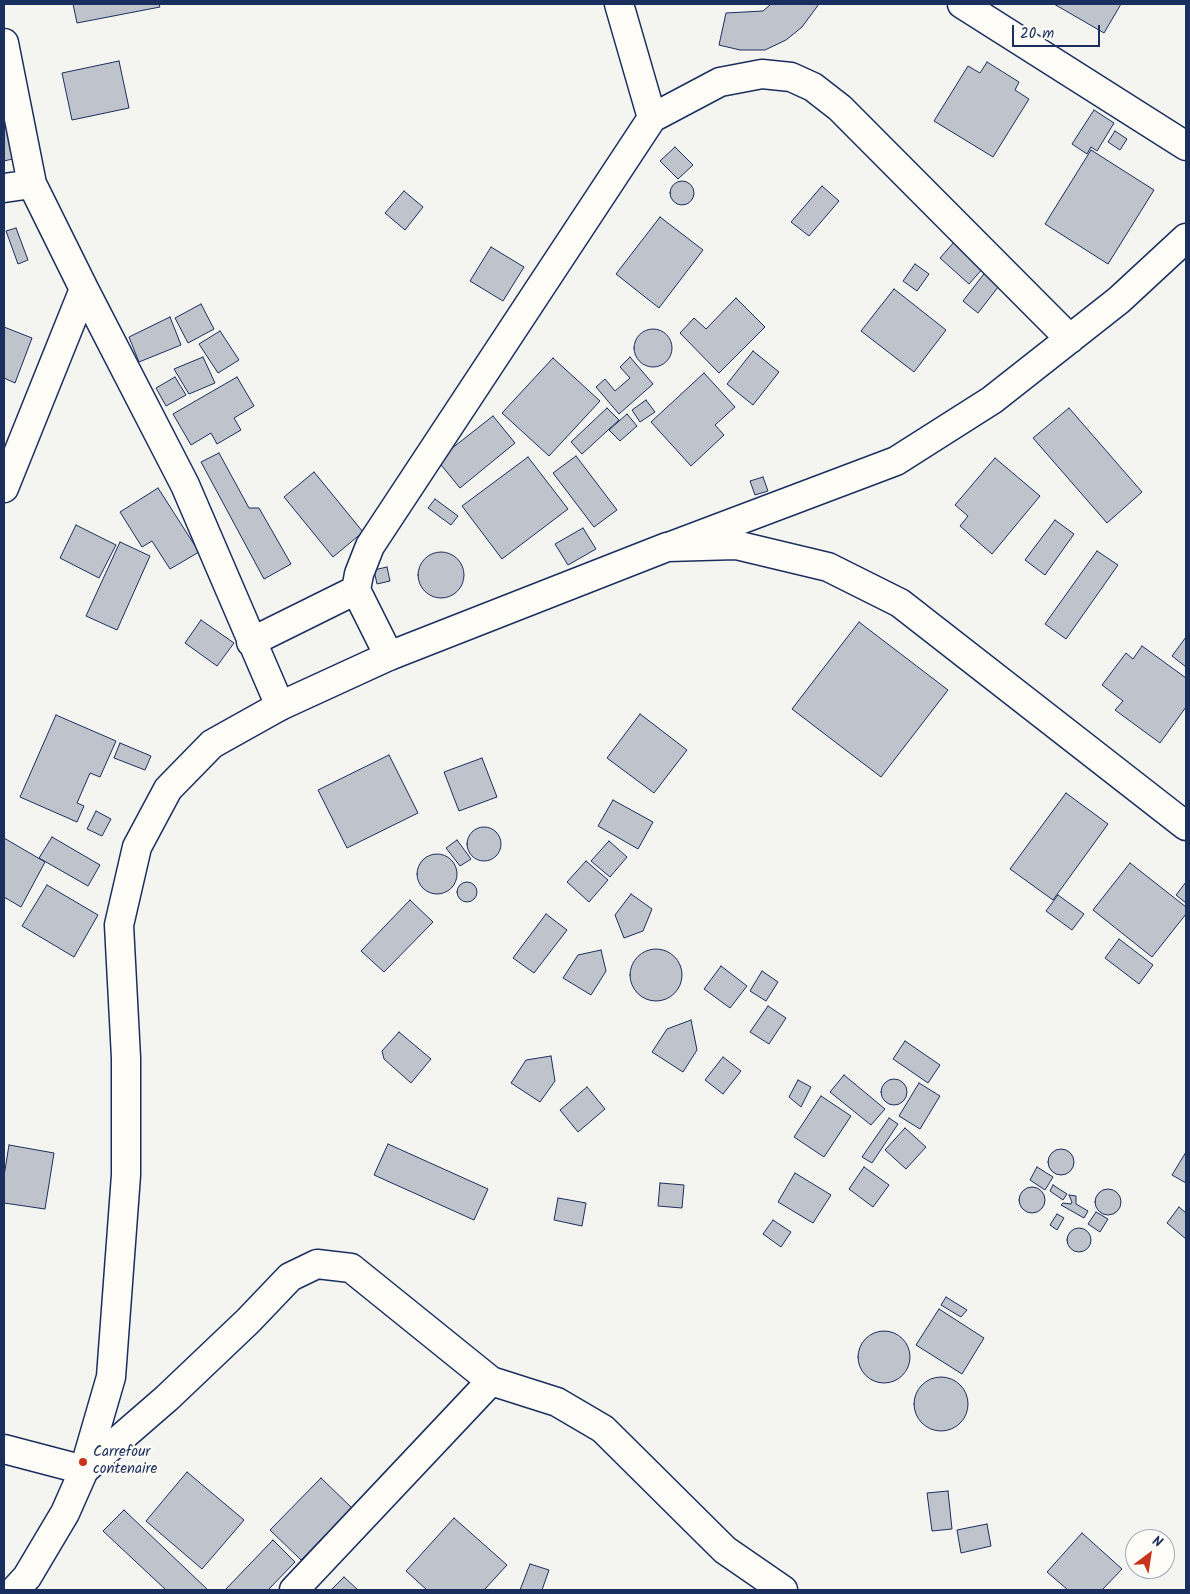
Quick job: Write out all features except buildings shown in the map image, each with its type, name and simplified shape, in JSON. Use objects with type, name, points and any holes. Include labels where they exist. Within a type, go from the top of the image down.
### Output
[{"type":"street","points":[[619,4],[652,118]]},
{"type":"street","points":[[962,4],[1186,146]]},
{"type":"street","points":[[4,43],[32,184],[185,485],[280,706]]},
{"type":"street","points":[[389,656],[356,590],[359,574],[370,546],[652,118],[720,82],[762,74],[791,77],[813,87],[840,108],[1070,339]]},
{"type":"street","points":[[4,188],[32,184]]},
{"type":"street","points":[[14,1590],[27,1577],[65,1513],[84,1470],[111,1377],[126,1175],[126,1058],[119,925],[137,847],[168,789],[212,744],[280,706],[389,656],[667,547],[896,461],[992,400],[1119,300],[1186,238]]},
{"type":"street","points":[[4,488],[84,289]]},
{"type":"street","points":[[667,547],[736,545],[819,564],[900,603],[1186,826]]},
{"type":"street","points":[[251,642],[356,590]]},
{"type":"street","points":[[84,1470],[167,1398],[248,1321],[290,1277],[317,1264],[351,1268],[490,1380],[557,1402],[603,1429],[725,1550],[783,1590]]},
{"type":"street","points":[[294,1590],[490,1380]]},
{"type":"street","points":[[4,1449],[84,1470]]},
{"type":"place","name":"Carrefour contenaire","points":[[83,1462]]}]
